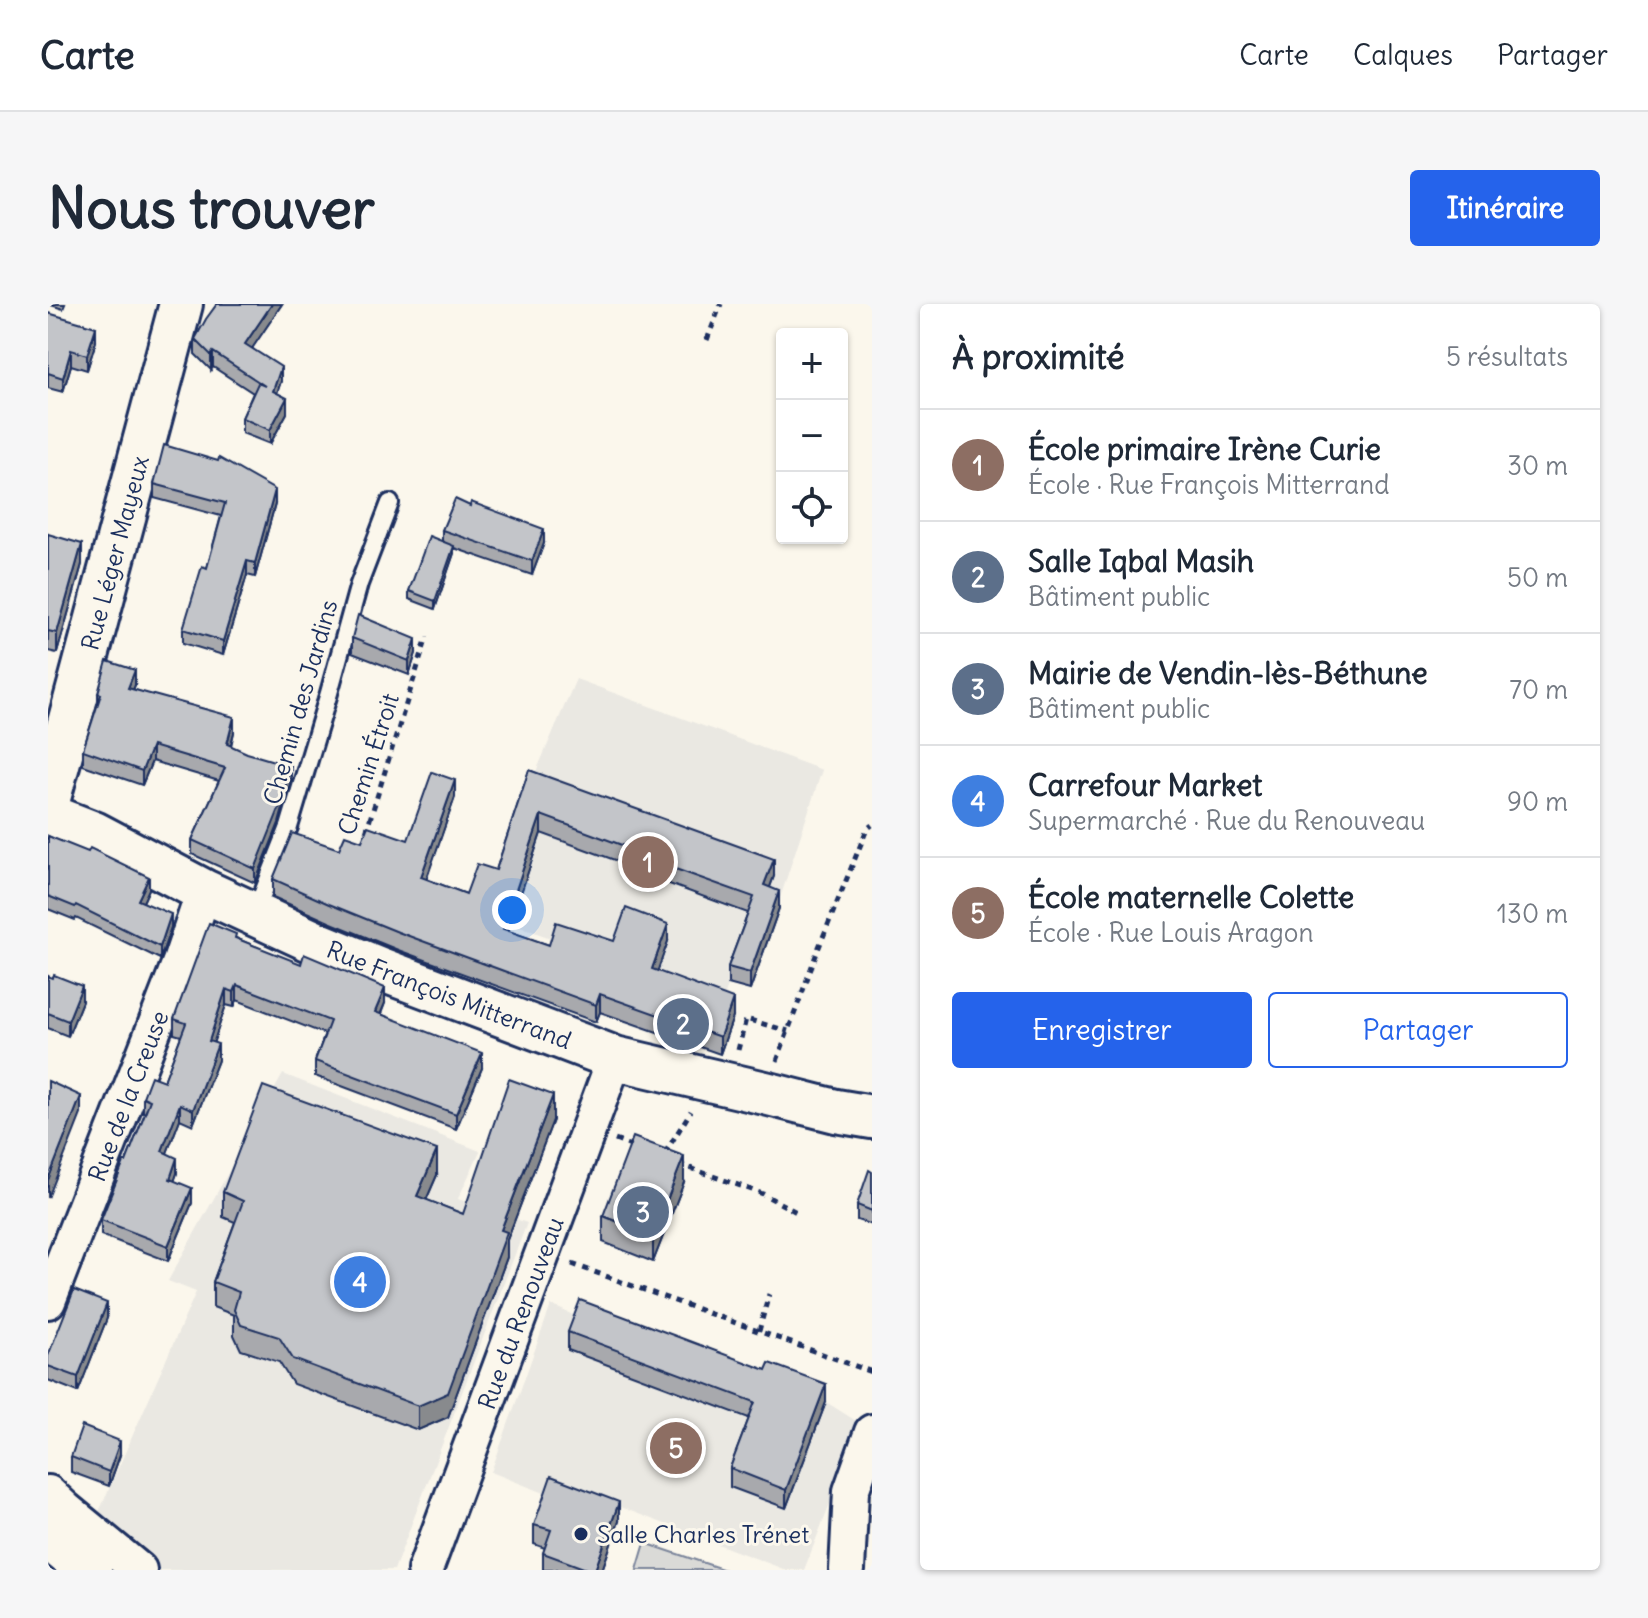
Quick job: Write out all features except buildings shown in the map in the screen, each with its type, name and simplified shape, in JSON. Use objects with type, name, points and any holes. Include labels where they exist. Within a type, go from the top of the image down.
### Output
[{"type":"main road","points":[[48,1536],[89,1570]]},
{"type":"street","name":"Rue Léger Mayeux","points":[[48,802],[181,304]]},
{"type":"street","name":"Rue François Mitterrand","points":[[48,815],[94,833],[204,891],[380,969],[615,1058],[721,1067],[765,1093],[872,1117]]},
{"type":"street","name":"Rue de la Creuse","points":[[48,1301],[174,977],[204,891]]},
{"type":"street","name":"Rue du Renouveau","points":[[425,1570],[615,1058]]},
{"type":"street","points":[[847,1570],[851,1491],[872,1432]]},
{"type":"street","points":[[48,1493],[139,1570]]},
{"type":"lane","name":"Chemin des Jardins","points":[[254,914],[289,827],[359,584],[390,503]]},
{"type":"path","points":[[707,340],[721,304]]},
{"type":"path","name":"Chemin Étroit","points":[[366,833],[427,637]]},
{"type":"path","points":[[765,1093],[819,947],[867,829],[872,825]]},
{"type":"path","points":[[662,1157],[721,1067],[746,1019],[788,1031]]},
{"type":"path","points":[[588,1131],[648,1152]]},
{"type":"path","points":[[677,1163],[763,1194],[800,1214]]},
{"type":"path","points":[[542,1253],[872,1372]]},
{"type":"path","points":[[759,1331],[769,1294]]},
{"type":"shaded area","points":[[576,679],[822,770],[750,990],[728,985],[720,1012],[556,940],[487,915],[529,788]]},
{"type":"shaded area","points":[[283,1074],[480,1151],[458,1199],[527,1223],[394,1570],[154,1570],[98,1514],[196,1292],[168,1281]]},
{"type":"shaded area","points":[[551,1305],[580,1318],[826,1402],[861,1424],[804,1570],[786,1570],[599,1499],[593,1512],[491,1472]]},
{"type":"shaded area","points":[[645,1543],[725,1570],[637,1570]]},
{"type":"place","name":"École primaire Irène Curie","points":[[648,862]]},
{"type":"place","name":"Salle Iqbal Masih","points":[[683,1024]]},
{"type":"place","name":"Mairie de Vendin-lès-Béthune","points":[[643,1212]]},
{"type":"place","name":"Carrefour Market","points":[[360,1282]]},
{"type":"place","name":"École maternelle Colette","points":[[676,1448]]},
{"type":"place","name":"Salle Charles Trénet","points":[[581,1534]]}]
